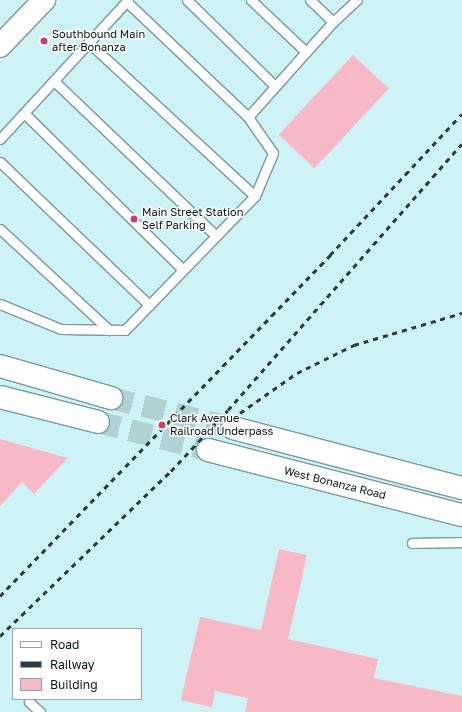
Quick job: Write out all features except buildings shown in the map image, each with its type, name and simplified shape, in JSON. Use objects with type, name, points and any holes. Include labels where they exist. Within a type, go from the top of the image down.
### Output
[{"type":"main road","points":[[0,45],[44,0]]},
{"type":"main road","points":[[0,366],[111,398]]},
{"type":"main road","points":[[0,397],[98,422]]},
{"type":"main road","points":[[233,428],[462,488]]},
{"type":"main road","name":"West Bonanza Road","points":[[208,450],[462,515]]},
{"type":"lane","points":[[187,0],[275,86]]},
{"type":"lane","points":[[251,0],[306,52]]},
{"type":"lane","points":[[310,0],[333,22]]},
{"type":"lane","points":[[248,117],[333,22],[357,0]]},
{"type":"lane","points":[[0,139],[128,1],[248,117],[273,153],[255,196],[125,330],[61,329],[0,304]]},
{"type":"lane","points":[[89,43],[255,196]]},
{"type":"lane","points":[[54,81],[216,236]]},
{"type":"lane","points":[[24,113],[183,270]]},
{"type":"lane","points":[[0,162],[149,305]]},
{"type":"lane","points":[[0,228],[109,330]]},
{"type":"lane","points":[[412,543],[462,542]]},
{"type":"lane","points":[[29,702],[40,712]]},
{"type":"tunnel","points":[[111,398],[233,428]]},
{"type":"tunnel","points":[[98,422],[208,450]]},
{"type":"railway","points":[[0,596],[330,255],[462,114]]},
{"type":"railway","points":[[0,636],[171,471],[228,410],[462,144]]},
{"type":"railway","points":[[240,413],[297,373],[354,345],[462,313]]},
{"type":"place","name":"Southbound Main after Bonanza","points":[[44,41]]},
{"type":"place","name":"Main Street Station Self Parking","points":[[134,219]]},
{"type":"place","name":"Clark Avenue Railroad Underpass","points":[[162,425]]}]
